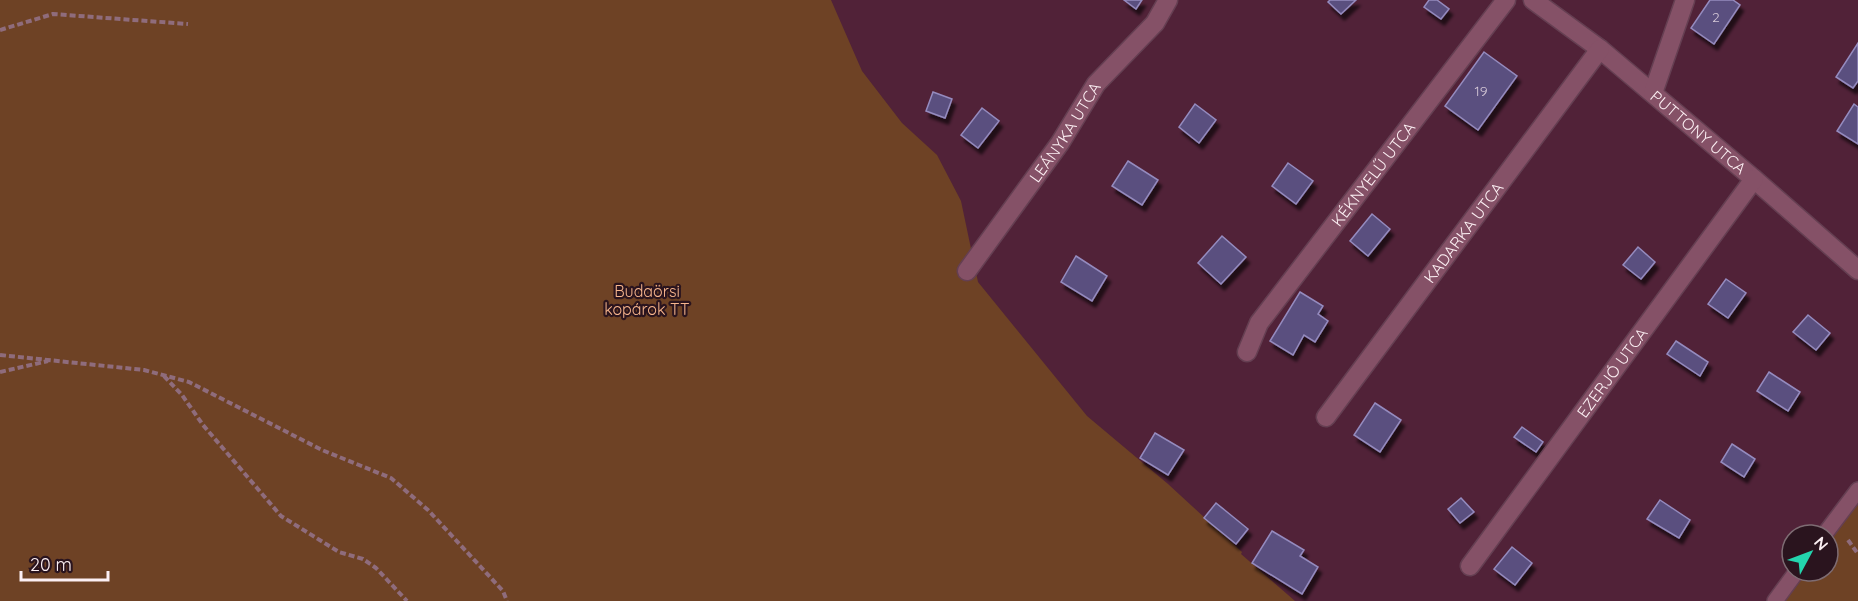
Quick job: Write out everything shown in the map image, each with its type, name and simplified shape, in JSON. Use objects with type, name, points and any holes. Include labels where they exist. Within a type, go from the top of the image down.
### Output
[{"type":"street","name":"LEÁNYKA UTCA","points":[[967,271],[1060,143],[1096,84],[1155,23],[1168,0]]},
{"type":"street","name":"KÉKNYELŰ UTCA","points":[[1247,352],[1259,323],[1506,0]]},
{"type":"street","name":"PUTTONY UTCA","points":[[1533,0],[1600,49],[1653,93],[1858,270]]},
{"type":"street","points":[[1653,93],[1685,0]]},
{"type":"street","name":"KADARKA UTCA","points":[[1326,417],[1600,49]]},
{"type":"street","name":"EZERJÓ UTCA","points":[[1470,566],[1754,179]]},
{"type":"lane","points":[[1833,523],[1858,490]]},
{"type":"lane","points":[[1775,601],[1788,583]]},
{"type":"path","points":[[0,30],[53,14],[188,24]]},
{"type":"path","points":[[0,356],[144,370],[189,382],[322,450],[391,478],[428,510],[503,591],[507,601]]},
{"type":"path","points":[[0,372],[52,360]]},
{"type":"path","points":[[164,375],[216,441],[281,516],[339,552],[363,559],[407,601]]},
{"type":"green space","name":"Budaörsi kopárok TT","points":[[0,0],[831,0],[862,71],[902,123],[937,155],[961,201],[978,282],[1087,416],[1168,484],[1242,552],[1241,554],[1295,601],[0,601]]},
{"type":"green space","points":[[1858,498],[1858,601],[1784,601],[1797,583],[1840,583],[1840,523]]},
{"type":"building","points":[[1124,0],[1142,0],[1136,9]]},
{"type":"building","points":[[1330,0],[1356,0],[1341,14],[1328,2]]},
{"type":"building","points":[[1429,0],[1437,0],[1449,9],[1441,19],[1424,7]]},
{"type":"building","points":[[1710,0],[1733,0],[1740,5],[1714,44],[1691,28]]},
{"type":"building","points":[[1858,43],[1858,81],[1853,88],[1836,77]]},
{"type":"building","points":[[1484,52],[1517,76],[1478,130],[1445,106]]},
{"type":"building","points":[[933,92],[952,99],[945,118],[926,111]]},
{"type":"building","points":[[1195,104],[1216,120],[1199,143],[1179,127]]},
{"type":"building","points":[[1854,104],[1858,107],[1858,144],[1837,131]]},
{"type":"building","points":[[982,108],[999,121],[978,148],[961,135]]},
{"type":"building","points":[[1128,161],[1158,180],[1142,205],[1112,186]]},
{"type":"building","points":[[1288,163],[1313,181],[1296,204],[1272,186]]},
{"type":"building","points":[[1372,214],[1390,229],[1368,256],[1350,241]]},
{"type":"building","points":[[1222,236],[1246,257],[1221,284],[1198,263]]},
{"type":"building","points":[[1638,247],[1655,262],[1641,279],[1623,265]]},
{"type":"building","points":[[1076,256],[1107,276],[1092,301],[1061,282]]},
{"type":"building","points":[[1726,279],[1746,293],[1728,318],[1708,304]]},
{"type":"building","points":[[1300,292],[1323,306],[1318,314],[1328,321],[1315,342],[1304,335],[1293,355],[1270,341]]},
{"type":"building","points":[[1808,315],[1830,333],[1816,350],[1793,332]]},
{"type":"building","points":[[1676,341],[1708,362],[1700,376],[1667,354]]},
{"type":"building","points":[[1769,372],[1800,392],[1788,411],[1757,391]]},
{"type":"building","points":[[1375,403],[1401,420],[1380,452],[1354,435]]},
{"type":"building","points":[[1522,427],[1543,442],[1536,452],[1514,437]]},
{"type":"building","points":[[1155,433],[1184,450],[1168,475],[1140,458]]},
{"type":"building","points":[[1732,444],[1755,459],[1744,477],[1721,462]]},
{"type":"building","points":[[1461,498],[1474,512],[1460,523],[1448,509]]},
{"type":"building","points":[[1660,500],[1690,520],[1679,538],[1647,519]]},
{"type":"building","points":[[1216,503],[1248,529],[1236,544],[1204,518]]},
{"type":"building","points":[[1272,531],[1304,550],[1300,556],[1318,567],[1302,594],[1252,563]]},
{"type":"building","points":[[1512,547],[1532,563],[1515,585],[1494,569]]}]
